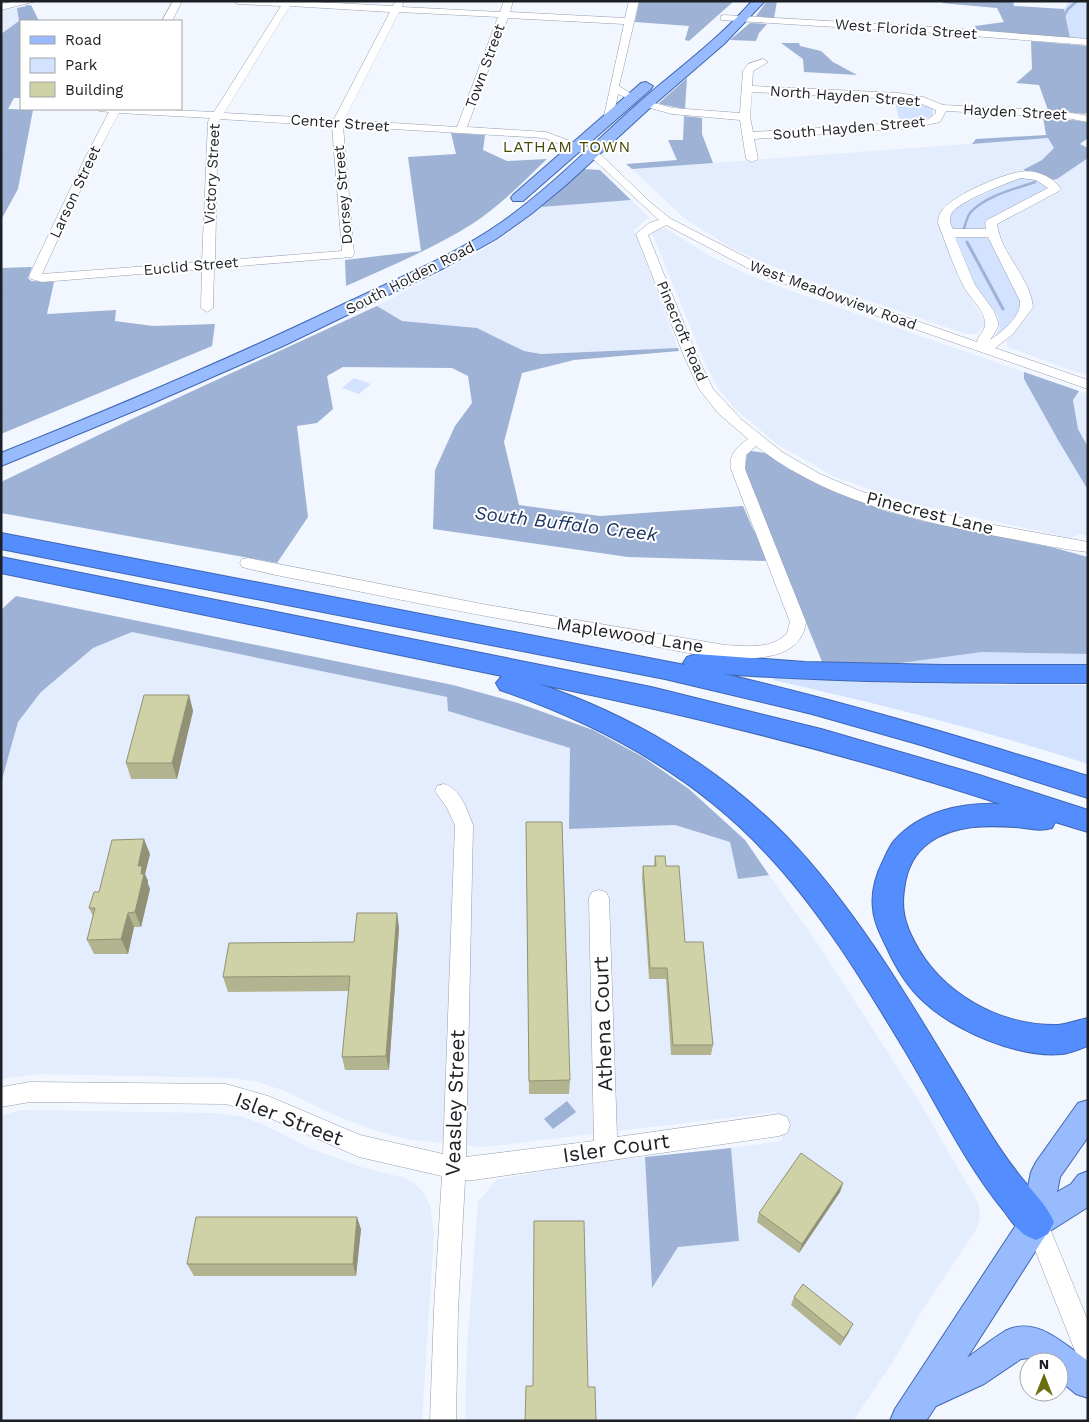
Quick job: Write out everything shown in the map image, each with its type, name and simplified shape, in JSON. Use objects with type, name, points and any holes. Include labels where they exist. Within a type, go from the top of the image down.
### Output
[{"type":"highway","points":[[1,541],[293,596],[665,670],[776,696],[923,735],[1088,787]]},
{"type":"highway","points":[[1,565],[651,697],[732,716],[849,747],[976,785],[1088,823]]},
{"type":"highway","points":[[406,620],[719,665],[824,672],[1088,674]]},
{"type":"highway","points":[[390,645],[535,692],[595,716],[678,762],[751,820],[790,861],[828,907],[890,998],[999,1176],[1036,1222]]},
{"type":"highway","points":[[1088,823],[1054,822],[1017,815],[990,814],[962,816],[924,830],[898,858],[890,880],[887,904],[892,926],[904,954],[915,972],[931,990],[973,1020],[997,1030],[1033,1037],[1062,1039],[1088,1032]]},
{"type":"main road","name":"South Holden Road","points":[[1,460],[240,360],[462,252],[506,225],[594,153],[647,104],[744,20],[759,1]]},
{"type":"main road","points":[[721,21],[738,6]]},
{"type":"main road","name":"South Holden Road","points":[[1,444],[228,350],[452,244],[500,213],[609,116],[654,79]]},
{"type":"main road","points":[[907,1421],[982,1302],[1036,1222],[1046,1172],[1088,1113]]},
{"type":"main road","points":[[1036,1222],[1082,1194],[1088,1185]]},
{"type":"main road","points":[[925,1394],[973,1373],[1016,1343],[1032,1342],[1049,1352],[1088,1382]]},
{"type":"street","points":[[1,7],[32,1]]},
{"type":"street","points":[[168,20],[178,1]]},
{"type":"street","points":[[238,1],[398,5],[504,15],[630,21]]},
{"type":"street","name":"Town Street","points":[[460,130],[509,1]]},
{"type":"street","points":[[609,116],[634,1]]},
{"type":"street","name":"Victory Street","points":[[207,308],[213,122],[288,3]]},
{"type":"street","name":"Dorsey Street","points":[[348,254],[337,123],[398,5]]},
{"type":"street","name":"West Florida Street","points":[[721,21],[744,20],[934,30],[1088,42]]},
{"type":"street","points":[[752,158],[745,117],[748,71],[752,66],[763,62]]},
{"type":"street","points":[[614,87],[631,98]]},
{"type":"street","name":"North Hayden Street","points":[[747,89],[898,96],[919,99],[941,108]]},
{"type":"street","points":[[647,104],[672,111],[745,117]]},
{"type":"street","name":"Hayden Street","points":[[941,108],[1061,114],[1088,119]]},
{"type":"street","name":"South Hayden Street","points":[[747,136],[914,125],[931,122],[939,118],[942,114],[941,108]]},
{"type":"street","name":"Larson Street","points":[[35,276],[90,158],[115,110]]},
{"type":"street","name":"Center Street","points":[[133,110],[546,135],[576,145]]},
{"type":"street","name":"West Meadowview Road","points":[[576,145],[594,153],[647,205],[667,221],[769,274],[1088,384]]},
{"type":"street","points":[[1020,175],[1029,175],[1050,182],[1055,189],[991,222],[993,233],[1025,296],[1027,306],[1024,314],[999,342],[983,348],[984,338],[992,327],[992,322],[988,312],[969,285],[948,233],[944,219],[954,205],[1009,179],[1020,175]]},
{"type":"street","name":"Pinecroft Road","points":[[667,221],[652,226],[642,234],[690,356],[707,389],[722,409],[756,440]]},
{"type":"street","points":[[948,233],[993,233]]},
{"type":"street","name":"Euclid Street","points":[[35,276],[42,278],[348,254]]},
{"type":"street","name":"Pinecrest Lane","points":[[756,440],[802,471],[863,498],[933,517],[1088,547]]},
{"type":"street","name":"Maplewood Lane","points":[[248,563],[588,629],[743,652],[774,650],[794,637],[798,630],[798,622],[736,460],[742,450],[756,440]]},
{"type":"street","name":"Veasley Street","points":[[443,1421],[454,1168],[464,825],[455,804],[444,792]]},
{"type":"street","name":"Athena Court","points":[[599,898],[606,1149]]},
{"type":"street","name":"Isler Street","points":[[1,1097],[30,1092],[226,1094],[268,1106],[359,1146],[454,1168]]},
{"type":"street","name":"Isler Court","points":[[454,1168],[474,1169],[501,1166],[779,1125]]},
{"type":"street","points":[[1036,1222],[1088,1352]]},
{"type":"shaded area","points":[[639,1],[734,1],[689,41],[685,40],[689,26],[635,22]]},
{"type":"shaded area","points":[[767,1],[777,1],[774,19],[756,16]]},
{"type":"shaded area","points":[[947,1],[1013,1],[1014,6],[1064,9],[1070,38],[975,30],[975,26],[1004,22],[997,8],[941,3]]},
{"type":"shaded area","points":[[31,5],[38,20],[20,20],[20,98],[14,98],[8,109],[33,110],[18,189],[1,220],[1,34],[19,21],[17,8]]},
{"type":"shaded area","points":[[17,8],[20,21],[1,34],[1,10]]},
{"type":"shaded area","points":[[750,23],[767,24],[759,33],[756,41],[730,40]]},
{"type":"shaded area","points":[[1031,41],[1088,46],[1088,111],[1085,114],[1048,110],[1039,85],[1016,83],[1032,69]]},
{"type":"shaded area","points":[[781,43],[799,43],[800,46],[821,51],[833,62],[857,75],[804,72],[803,59]]},
{"type":"shaded area","points":[[687,78],[685,109],[659,103]]},
{"type":"shaded area","points":[[684,116],[702,118],[702,134],[713,163],[632,169],[626,164],[677,160],[668,140],[683,140]]},
{"type":"shaded area","points":[[1043,117],[1088,122],[1088,138],[1080,144],[1088,148],[1088,158],[1057,179],[1051,180],[1023,170],[1042,160],[1054,148],[1048,138],[972,144],[976,139],[1046,135]]},
{"type":"shaded area","points":[[451,133],[485,135],[483,150],[507,161],[547,159],[502,202],[472,224],[426,250],[346,286],[345,260],[421,251],[408,157],[456,154]]},
{"type":"shaded area","points":[[1048,138],[1054,148],[1042,160],[952,201],[944,207],[939,216],[938,223],[959,278],[984,321],[984,326],[976,334],[966,334],[796,276],[730,247],[684,218],[632,169]]},
{"type":"shaded area","points":[[1088,158],[1088,376],[1007,347],[1007,341],[1034,305],[997,228],[997,224],[1007,217],[1060,192],[1061,188],[1051,180],[1057,179]]},
{"type":"shaded area","points":[[584,169],[600,170],[631,200],[541,207]]},
{"type":"shaded area","points":[[631,200],[649,217],[634,230],[678,348],[541,354],[524,351],[477,328],[402,321],[377,306],[477,253],[508,234],[541,207]]},
{"type":"shaded area","points":[[665,228],[710,256],[749,275],[1024,372],[1024,379],[1088,490],[1088,536],[1080,534],[1071,538],[909,503],[835,477],[777,444],[735,409],[720,391],[707,368],[652,233]]},
{"type":"shaded area","points":[[32,267],[28,278],[31,281],[54,282],[47,314],[116,310],[115,321],[153,326],[215,324],[212,346],[1,434],[1,268]]},
{"type":"shaded area","points":[[377,306],[402,321],[477,328],[524,351],[541,354],[678,348],[679,351],[574,360],[522,373],[504,442],[519,505],[600,516],[743,506],[767,561],[628,557],[433,529],[435,470],[455,426],[472,403],[468,376],[452,368],[343,367],[327,376],[333,409],[317,423],[297,426],[308,517],[277,563],[1,513],[1,482],[134,418]]},
{"type":"shaded area","points":[[1024,372],[1079,391],[1073,400],[1078,429],[1088,447],[1088,490],[1024,379]]},
{"type":"shaded area","points":[[1079,391],[1088,394],[1088,447],[1078,429],[1073,400]]},
{"type":"shaded area","points":[[751,451],[765,453],[787,468],[817,484],[885,511],[922,521],[1051,547],[1088,557],[1088,654],[982,652],[886,665],[823,664],[749,483],[745,468],[747,454]]},
{"type":"shaded area","points":[[16,596],[453,685],[518,703],[593,730],[643,757],[689,789],[745,840],[769,875],[738,879],[730,842],[675,825],[569,829],[570,748],[448,711],[447,697],[132,632],[93,648],[41,692],[18,722],[1,783],[1,610]]},
{"type":"shaded area","points":[[132,632],[447,697],[448,711],[570,748],[570,829],[675,825],[730,842],[738,879],[769,875],[820,947],[919,1101],[978,1203],[980,1215],[977,1228],[921,1312],[894,1360],[853,1421],[465,1421],[467,1349],[478,1202],[496,1180],[577,1165],[645,1157],[652,1287],[678,1247],[739,1241],[731,1148],[782,1141],[776,1112],[484,1147],[406,1139],[368,1128],[332,1114],[285,1091],[258,1082],[234,1078],[39,1074],[1,1079],[1,783],[18,722],[41,692],[93,648]]},
{"type":"shaded area","points":[[567,1101],[576,1112],[553,1129],[544,1119]]},
{"type":"shaded area","points":[[23,1110],[213,1113],[240,1116],[265,1125],[309,1148],[364,1168],[405,1178],[415,1184],[423,1192],[430,1205],[434,1233],[422,1421],[1,1421],[1,1115]]},
{"type":"shaded area","points":[[731,1148],[739,1241],[678,1247],[652,1288],[645,1157]]},
{"type":"green space","points":[[1068,1],[1088,1],[1088,39],[1070,38],[1064,9]]},
{"type":"green space","points":[[894,99],[925,104],[933,109],[933,116],[921,120],[900,122]]},
{"type":"green space","points":[[1021,177],[1036,179],[1049,188],[1045,193],[991,218],[983,230],[960,230],[951,227],[949,219],[955,208]]},
{"type":"green space","points":[[958,237],[984,237],[993,242],[1020,296],[1020,310],[996,340],[993,339],[1000,328],[999,319],[971,279],[955,240]]},
{"type":"green space","points":[[354,378],[371,384],[359,394],[342,388]]},
{"type":"green space","points":[[982,652],[1088,654],[1088,667],[983,667],[945,664],[886,665]]},
{"type":"green space","points":[[775,676],[892,683],[1088,685],[1088,764],[931,718],[773,680]]},
{"type":"building","points":[[144,695],[189,695],[172,763],[126,763]]},
{"type":"building","points":[[526,822],[562,822],[570,1080],[529,1081]]},
{"type":"building","points":[[144,839],[138,866],[142,866],[141,874],[144,874],[135,912],[128,913],[121,939],[87,940],[95,908],[89,908],[94,892],[99,892],[112,840]]},
{"type":"building","points":[[655,856],[665,856],[666,866],[679,866],[685,942],[703,942],[713,1045],[673,1045],[667,968],[650,968],[643,866],[656,866]]},
{"type":"building","points":[[357,913],[397,913],[386,1056],[342,1057],[350,976],[223,977],[229,943],[354,942]]},
{"type":"building","points":[[801,1153],[843,1183],[802,1244],[759,1213]]},
{"type":"building","points":[[196,1217],[357,1217],[353,1264],[187,1264]]},
{"type":"building","points":[[534,1221],[584,1221],[588,1387],[595,1387],[596,1421],[525,1421],[526,1386],[533,1386]]},
{"type":"building","points":[[803,1284],[853,1324],[844,1338],[794,1297]]},
{"type":"waterway","points":[[1065,36],[1062,19],[1068,9],[1077,1]]},
{"type":"waterway","points":[[27,6],[32,20]]},
{"type":"waterway","points":[[1069,45],[1079,70],[1081,86],[1075,112]]},
{"type":"waterway","points":[[1,156],[23,112]]},
{"type":"waterway","points":[[1048,174],[1061,160],[1074,119]]},
{"type":"waterway","points":[[964,228],[970,213],[983,202],[1035,182]]},
{"type":"waterway","points":[[967,242],[1003,309]]},
{"type":"waterway","points":[[1,285],[17,297],[38,323],[27,370],[6,414]]},
{"type":"waterway","name":"South Buffalo Creek","points":[[108,439],[190,443],[236,434],[251,427],[272,412],[284,400],[304,369],[320,358],[364,346],[396,344],[415,346],[441,351],[476,363],[488,370],[496,385],[496,402],[478,436],[466,475],[462,507],[468,514],[487,519],[669,535],[757,538]]},
{"type":"waterway","points":[[1029,377],[1088,475]]},
{"type":"waterway","name":"South Buffalo Creek","points":[[1,415],[6,414]]},
{"type":"waterway","name":"South Buffalo Creek","points":[[770,539],[829,544],[913,562],[1042,583],[1065,589],[1088,603]]},
{"type":"district","name":"LATHAM TOWN","points":[[567,146]]}]
